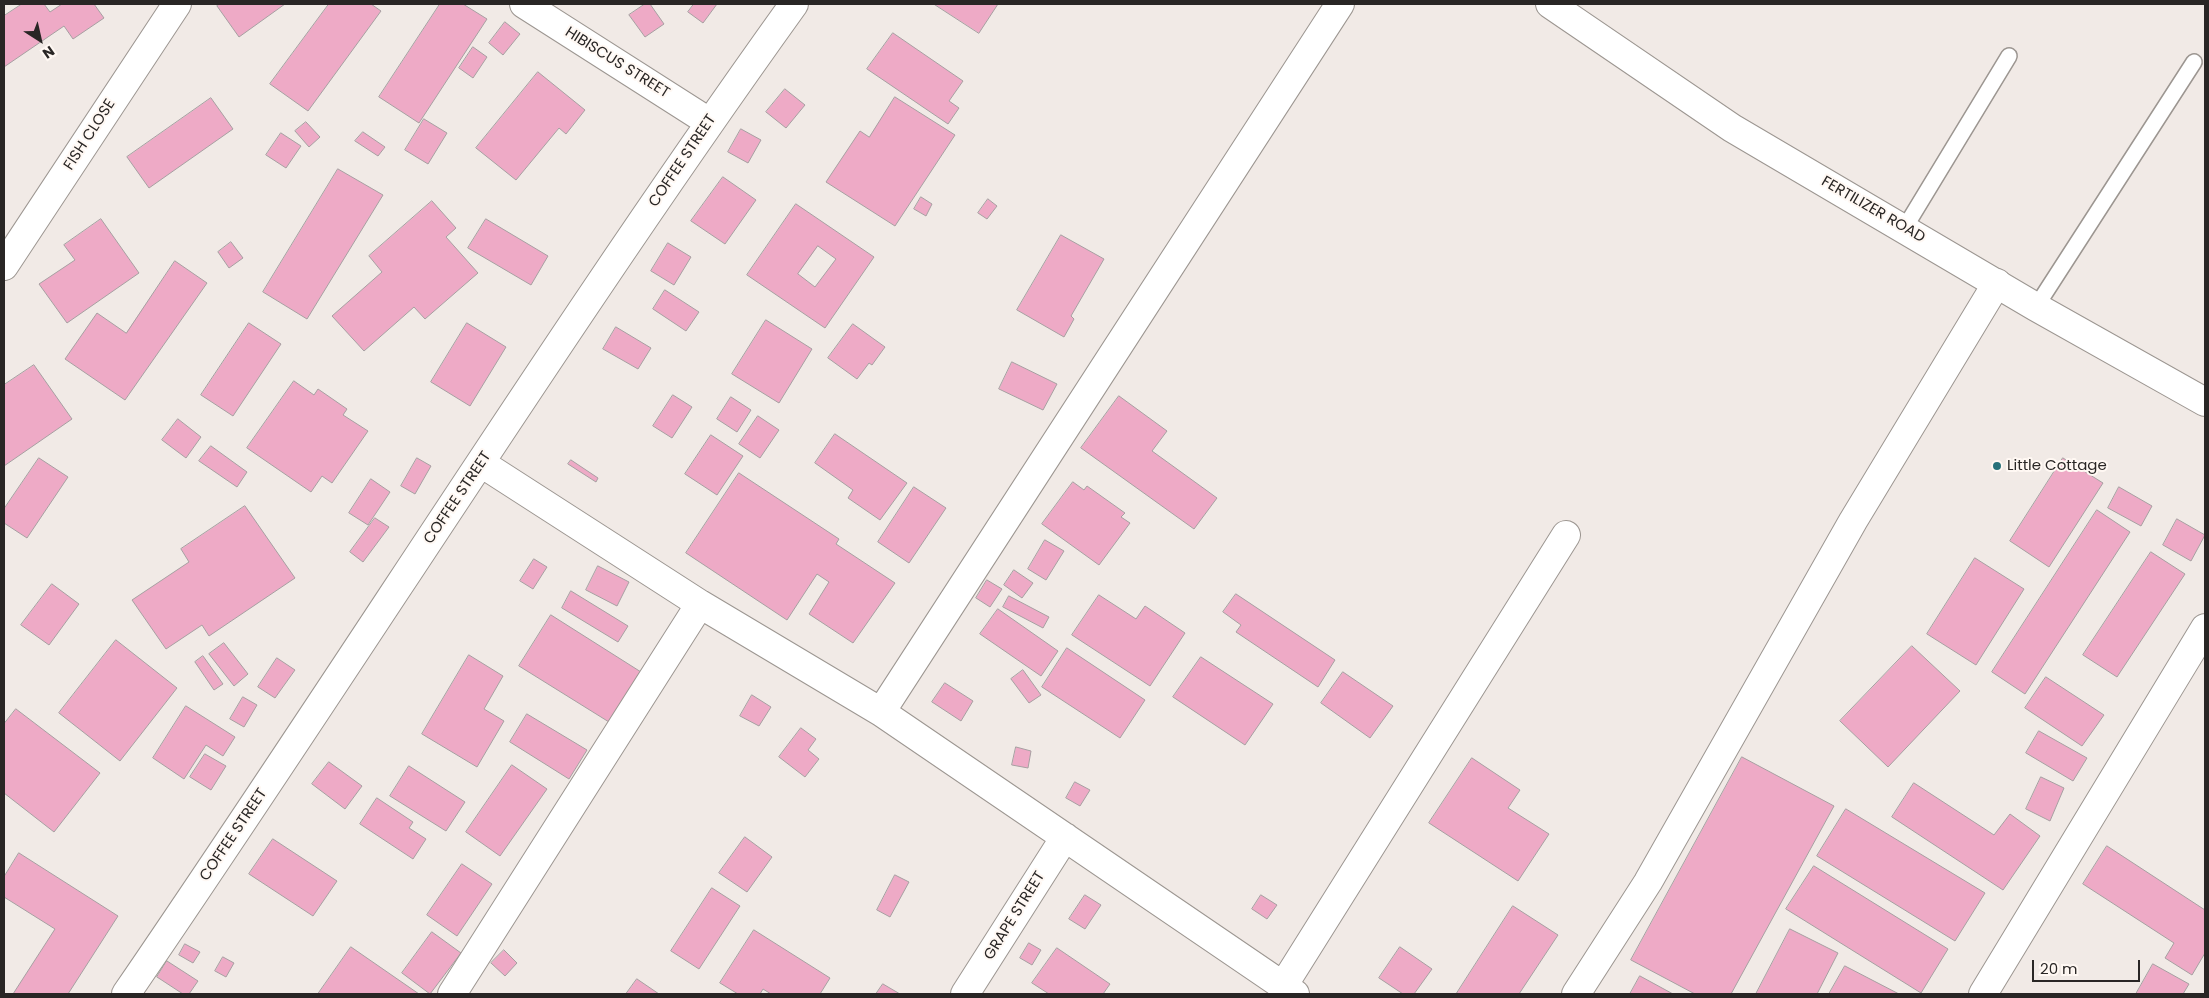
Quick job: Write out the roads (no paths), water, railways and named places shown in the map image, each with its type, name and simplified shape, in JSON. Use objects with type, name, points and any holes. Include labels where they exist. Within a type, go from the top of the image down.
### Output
[{"type":"street","name":"FISH CLOSE","points":[[4,266],[177,4]]},
{"type":"street","name":"HIBISCUS STREET","points":[[524,4],[709,122]]},
{"type":"street","name":"COFFEE STREET","points":[[126,994],[243,823],[709,122],[794,4]]},
{"type":"street","points":[[881,712],[1340,4]]},
{"type":"street","name":"FERTILIZER ROAD","points":[[1550,4],[1732,128],[2036,306],[2205,402]]},
{"type":"street","points":[[1576,994],[1648,882],[1852,521],[1997,283]]},
{"type":"street","points":[[481,463],[700,604],[881,712],[1289,990],[1566,535]]},
{"type":"street","points":[[452,994],[700,604]]},
{"type":"street","points":[[1983,994],[2205,628]]},
{"type":"street","name":"GRAPE STREET","points":[[964,994],[1065,837]]},
{"type":"lane","points":[[1904,229],[2009,56]]},
{"type":"lane","points":[[2036,306],[2194,62]]},
{"type":"place","name":"Little Cottage","points":[[1997,466]]}]
